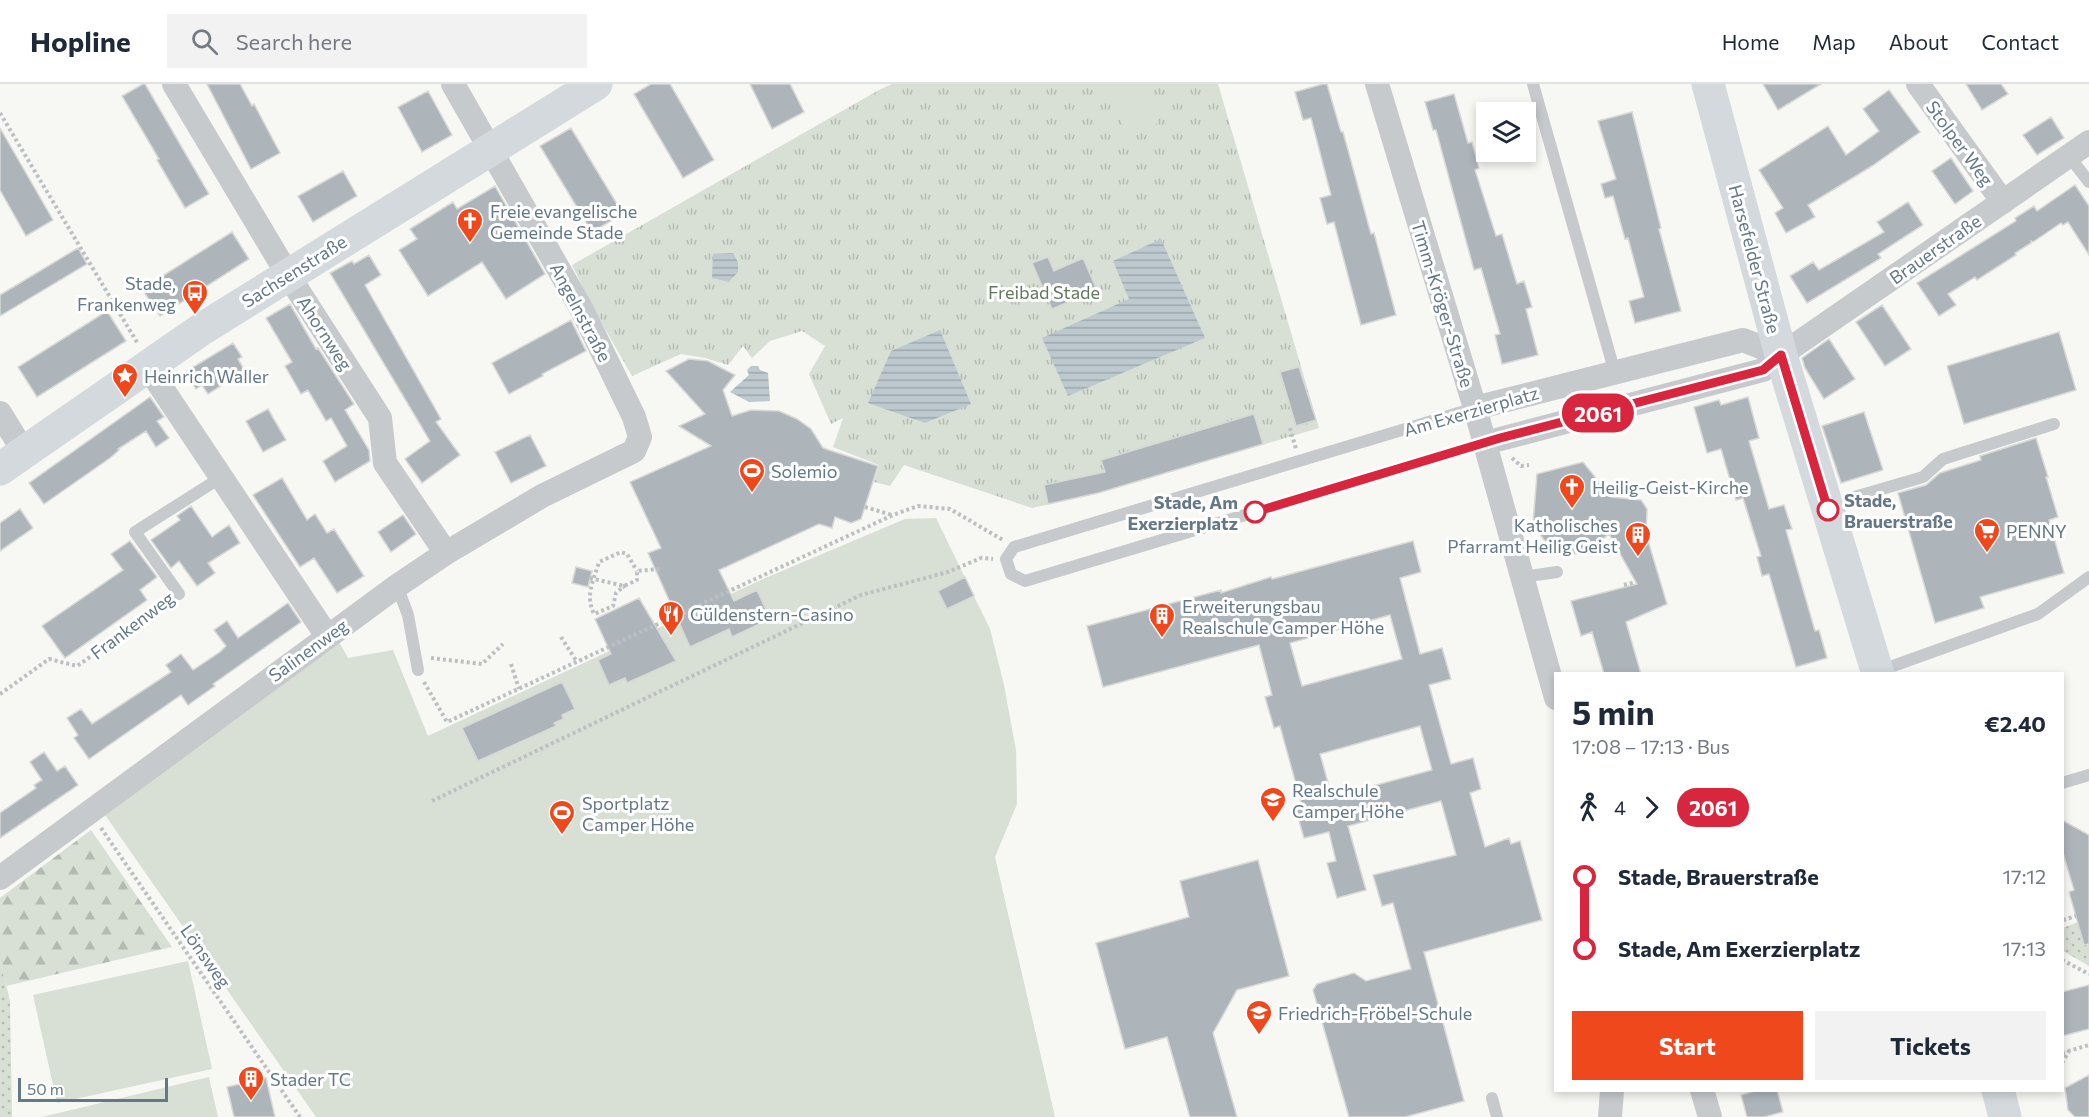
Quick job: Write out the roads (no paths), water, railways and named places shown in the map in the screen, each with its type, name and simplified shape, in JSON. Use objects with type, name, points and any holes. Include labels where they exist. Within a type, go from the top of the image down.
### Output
[{"type":"street","name":"Ahornweg","points":[[174,84],[288,274],[380,418],[385,463],[446,553]]},
{"type":"street","name":"Angelnstraße","points":[[453,84],[582,310],[634,417],[640,437],[634,450]]},
{"type":"street","name":"Sachsenstraße","points":[[12,460],[202,329],[596,84]]},
{"type":"street","name":"Timm-Kröger-Straße","points":[[1377,84],[1475,408],[1554,691]]},
{"type":"street","name":"Harsefelder Straße","points":[[1708,84],[1781,355],[1878,672]]},
{"type":"street","name":"Stolper Weg","points":[[1918,84],[2003,202]]},
{"type":"street","name":"Brauerstraße","points":[[1781,355],[2089,142]]},
{"type":"street","name":"Am Exerzierplatz","points":[[1475,408],[1743,340],[1781,355],[1763,370],[1485,443]]},
{"type":"street","points":[[144,369],[327,636]]},
{"type":"street","points":[[0,413],[12,460]]},
{"type":"street","name":"Salinenweg","points":[[0,878],[397,586],[446,553],[542,496],[634,450]]},
{"type":"street","points":[[1610,1117],[1611,1092]]},
{"type":"street","points":[[1703,1092],[1710,1117]]},
{"type":"street","points":[[1999,1092],[2005,1117]]},
{"type":"lane","points":[[1533,84],[1615,372]]},
{"type":"lane","points":[[2069,156],[2089,182]]},
{"type":"lane","name":"Am Exerzierplatz","points":[[1475,408],[1014,547],[1006,559],[1011,574],[1025,581],[1485,443]]},
{"type":"lane","points":[[1851,498],[1923,477],[1943,459],[2054,424]]},
{"type":"lane","name":"Frankenweg","points":[[180,594],[135,532],[220,478]]},
{"type":"lane","points":[[1522,577],[1557,572]]},
{"type":"lane","points":[[1878,672],[2038,614],[2089,577]]},
{"type":"lane","points":[[397,586],[408,615],[418,670]]},
{"type":"lane","points":[[2064,782],[2089,775]]},
{"type":"lane","points":[[1492,1098],[1497,1117]]},
{"type":"place","name":"Freie evangelische Gemeinde Stade","points":[[470,244]]},
{"type":"place","name":"Stade, Frankenweg","points":[[195,316]]},
{"type":"place","name":"Heinrich Waller","points":[[125,399]]},
{"type":"place","name":"Solemio","points":[[752,494]]},
{"type":"place","name":"Heilig-Geist-Kirche","points":[[1572,510]]},
{"type":"place","name":"Stade, Brauerstraße","points":[[1828,510]]},
{"type":"place","name":"Stade, Am Exerzierplatz","points":[[1255,512]]},
{"type":"place","name":"PENNY","points":[[1987,554]]},
{"type":"place","name":"Katholisches Pfarramt Heilig Geist","points":[[1638,558]]},
{"type":"place","name":"Güldenstern-Casino","points":[[671,637]]},
{"type":"place","name":"Erweiterungsbau Realschule Camper Höhe","points":[[1162,639]]},
{"type":"place","name":"Realschule Camper Höhe","points":[[1273,823]]},
{"type":"place","name":"Sportplatz Camper Höhe","points":[[562,836]]},
{"type":"place","name":"Friedrich-Fröbel-Schule","points":[[1259,1036]]},
{"type":"place","name":"Stader TC","points":[[251,1102]]},
{"type":"park label","name":"Freibad Stade","points":[[1044,292]]}]
